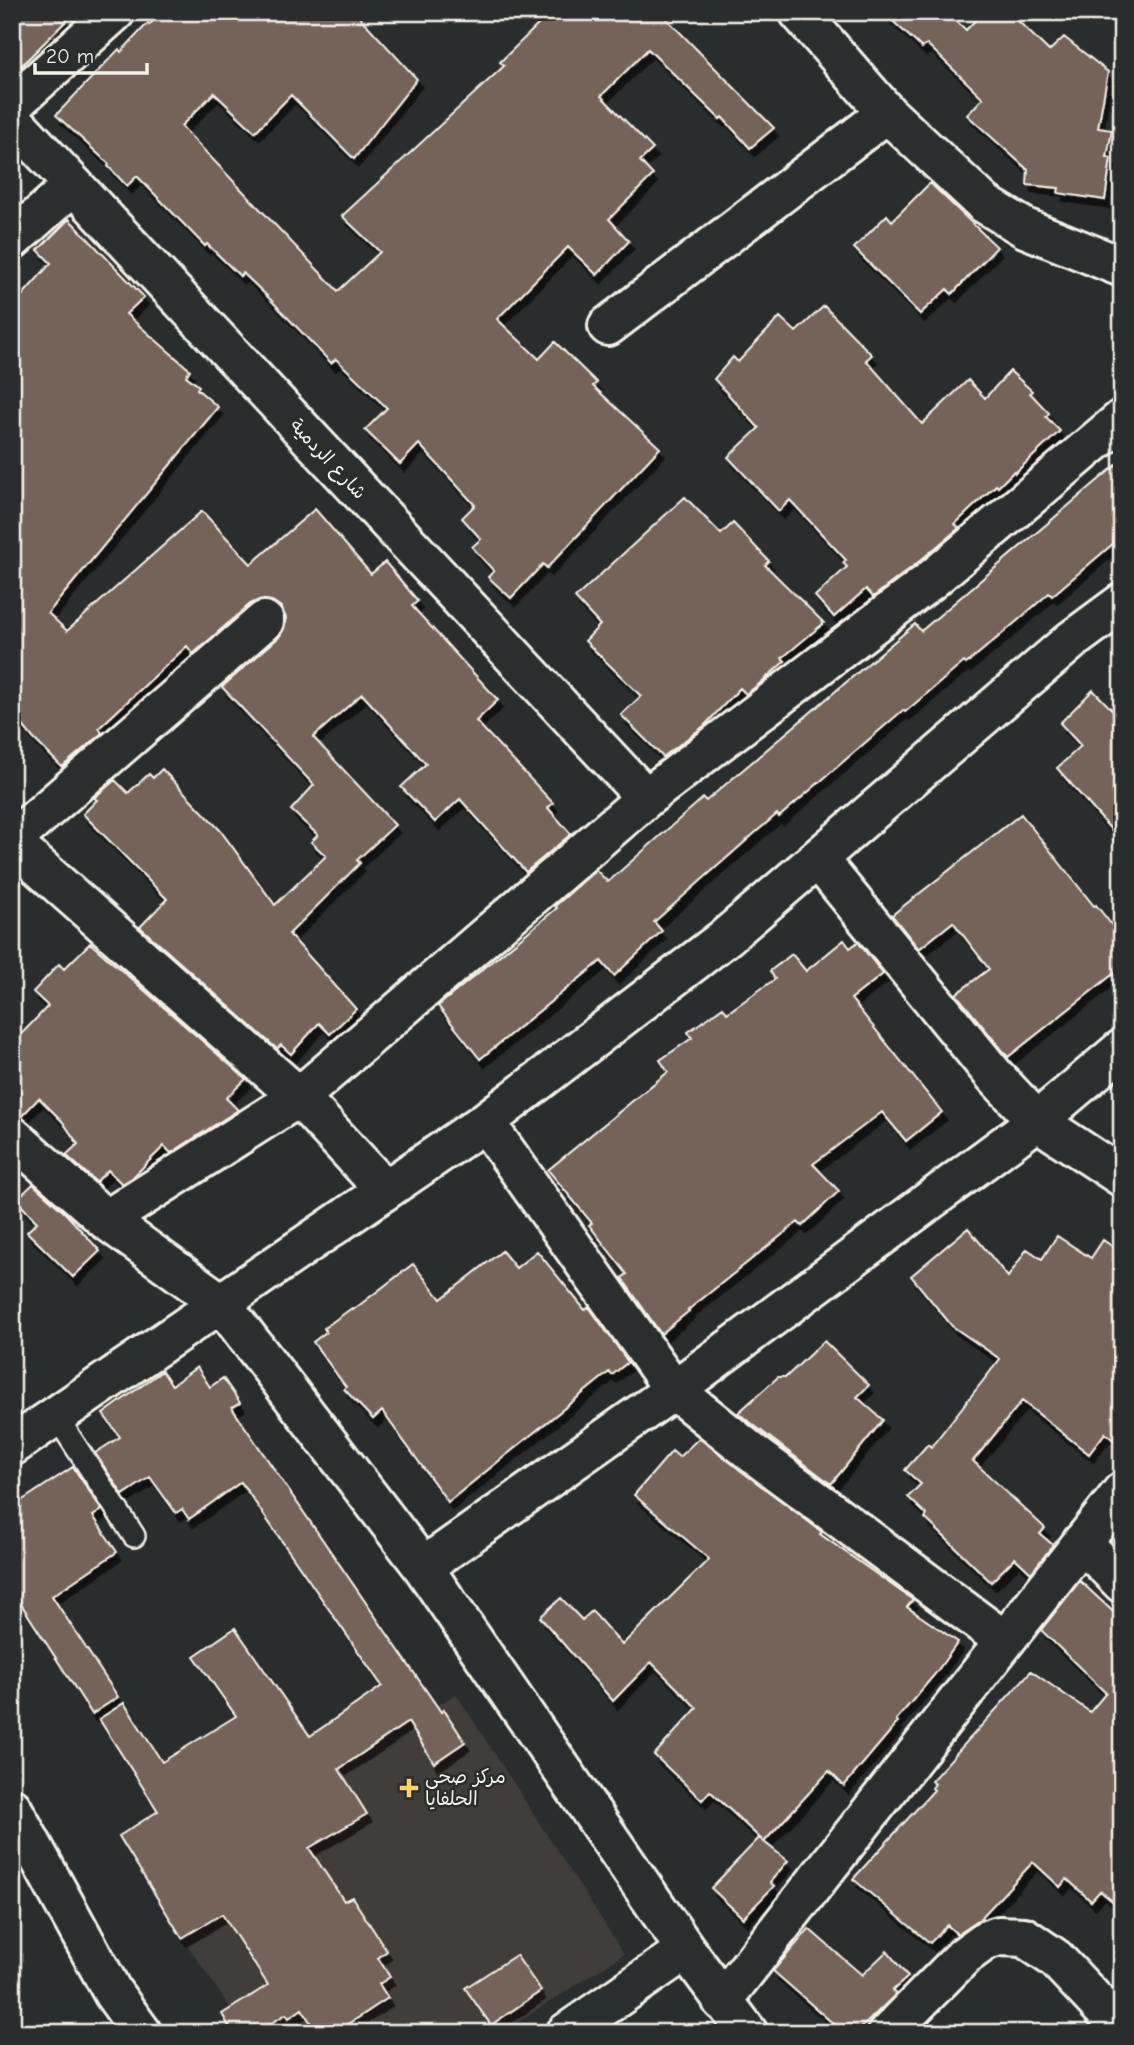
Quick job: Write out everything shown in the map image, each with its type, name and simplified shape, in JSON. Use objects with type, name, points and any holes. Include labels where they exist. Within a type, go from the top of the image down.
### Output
[{"type":"street","points":[[12,105],[115,12]]},
{"type":"street","points":[[799,12],[887,113],[985,204],[1025,228],[1122,267]]},
{"type":"street","points":[[608,326],[887,113]]},
{"type":"street","name":"شارع الردمية","points":[[12,119],[646,798]]},
{"type":"street","points":[[12,240],[72,186]]},
{"type":"street","points":[[106,1220],[299,1097],[646,798],[930,581],[1122,419]]},
{"type":"street","points":[[12,1446],[485,1122],[726,937],[1072,640],[1122,603]]},
{"type":"street","points":[[264,621],[12,842],[299,1097],[385,1190]]},
{"type":"street","points":[[818,859],[994,1075],[1037,1121],[1122,1177]]},
{"type":"street","points":[[424,1567],[674,1390],[1037,1121],[1122,1049]]},
{"type":"street","points":[[485,1122],[674,1390],[755,1455],[1005,1641]]},
{"type":"street","points":[[12,1136],[106,1220],[221,1303],[424,1567],[686,1951],[748,2033]]},
{"type":"street","points":[[722,2001],[1122,1492]]},
{"type":"street","points":[[1082,1542],[1122,1583]]},
{"type":"street","points":[[12,1808],[113,1993],[142,2033]]},
{"type":"street","points":[[888,2033],[964,1956],[986,1940],[999,1936],[1024,1937],[1056,1959],[1122,2029]]},
{"type":"street","points":[[566,2033],[686,1951]]},
{"type":"lane","points":[[56,1416],[134,1536]]},
{"type":"shaded area","name":"مركز صحى الحلفايا","points":[[456,1694],[624,1954],[501,2033],[247,2033],[145,1882]]},
{"type":"building","points":[[12,12],[75,12],[12,75]]},
{"type":"building","points":[[162,12],[355,12],[417,79],[354,159],[291,95],[255,132],[214,93],[181,126],[338,291],[380,252],[342,216],[504,66],[500,62],[551,12],[660,12],[774,128],[750,148],[722,117],[720,119],[648,49],[601,96],[653,149],[640,161],[653,175],[609,219],[629,241],[597,275],[568,247],[497,319],[539,359],[555,342],[597,383],[593,386],[660,448],[547,568],[543,564],[511,598],[488,577],[494,571],[472,547],[481,539],[462,518],[475,505],[419,444],[400,464],[365,430],[387,408],[336,359],[331,363],[268,297],[243,273],[240,276],[207,244],[205,246],[137,176],[127,186],[109,164],[56,115],[119,49],[121,52]]},
{"type":"building","points":[[883,12],[957,12],[952,17],[966,30],[983,12],[1009,12],[1049,51],[1064,37],[1108,72],[1098,128],[1112,130],[1107,157],[1111,158],[1105,200],[1058,193],[1059,188],[1027,185],[1028,170],[967,115],[983,98],[927,44],[922,48]]},
{"type":"building","points":[[930,183],[997,247],[952,294],[947,289],[920,314],[854,248],[887,215],[892,221]]},
{"type":"building","points":[[69,219],[144,297],[126,314],[190,370],[186,376],[218,407],[48,613],[67,631],[202,511],[251,564],[315,509],[371,574],[385,562],[418,601],[412,606],[498,700],[476,721],[553,803],[548,808],[571,834],[526,872],[460,799],[435,822],[401,787],[426,764],[362,694],[313,737],[395,825],[357,860],[360,863],[289,934],[356,1009],[330,1034],[319,1023],[291,1054],[281,1045],[277,1049],[140,927],[167,899],[83,814],[97,800],[94,798],[115,780],[128,793],[149,774],[153,778],[162,769],[220,830],[275,905],[326,856],[311,842],[318,835],[291,810],[314,785],[222,687],[279,637],[286,618],[281,607],[272,601],[259,600],[250,604],[193,654],[187,646],[99,728],[102,733],[62,767],[12,712],[12,307],[51,263],[38,250]]},
{"type":"building","points":[[824,306],[872,355],[866,360],[922,424],[968,380],[985,398],[1010,371],[1032,391],[1030,393],[1049,413],[1046,417],[1060,431],[1015,473],[1014,471],[998,487],[996,485],[955,524],[959,528],[916,564],[873,597],[866,589],[834,617],[815,596],[847,567],[843,563],[846,560],[790,500],[779,511],[728,457],[759,428],[714,379],[733,357],[738,362],[780,317],[796,332]]},
{"type":"building","points":[[1122,460],[1122,536],[1052,596],[1049,593],[966,664],[964,662],[905,712],[903,710],[779,817],[777,814],[756,832],[654,922],[662,931],[614,976],[601,961],[480,1059],[438,1006],[557,908],[555,906],[596,870],[608,882],[703,798],[706,801],[915,624],[921,631]]},
{"type":"building","points":[[685,497],[721,534],[733,523],[769,561],[765,565],[824,623],[782,658],[785,661],[758,685],[746,694],[740,688],[704,726],[663,757],[621,715],[641,696],[585,641],[600,625],[575,598]]},
{"type":"building","points":[[1093,690],[1122,720],[1122,842],[1057,768],[1081,746],[1060,723]]},
{"type":"building","points":[[1021,814],[1122,938],[1122,967],[1008,1057],[956,994],[989,969],[953,922],[919,949],[892,915]]},
{"type":"building","points":[[844,940],[850,948],[858,942],[883,974],[851,999],[942,1112],[906,1141],[882,1112],[813,1164],[839,1191],[802,1226],[798,1222],[661,1334],[622,1278],[627,1274],[589,1225],[592,1223],[548,1170],[668,1072],[660,1060],[692,1038],[688,1032],[723,1007],[727,1013],[775,979],[770,971],[792,954],[806,971]]},
{"type":"building","points":[[90,943],[246,1079],[226,1098],[238,1110],[171,1153],[164,1146],[132,1178],[122,1184],[108,1170],[96,1182],[66,1155],[78,1144],[62,1121],[39,1098],[21,1117],[12,1115],[12,1044],[48,1006],[33,992],[59,964],[64,969]]},
{"type":"building","points":[[33,1184],[66,1214],[100,1251],[73,1277],[27,1232],[37,1222],[16,1200]]},
{"type":"building","points":[[968,1228],[1008,1277],[1027,1249],[1042,1259],[1057,1236],[1091,1258],[1103,1240],[1122,1253],[1122,1447],[1105,1433],[1089,1454],[1022,1401],[973,1461],[1045,1528],[1040,1534],[1053,1545],[1031,1573],[1015,1558],[991,1582],[925,1518],[927,1515],[908,1497],[921,1484],[905,1470],[928,1444],[931,1447],[1000,1359],[952,1326],[911,1276]]},
{"type":"building","points":[[502,1251],[516,1268],[537,1251],[585,1310],[589,1307],[628,1362],[612,1375],[609,1372],[448,1502],[382,1411],[373,1419],[344,1389],[346,1387],[313,1342],[326,1332],[324,1328],[352,1308],[353,1310],[413,1264],[441,1299]]},
{"type":"building","points":[[824,1341],[869,1385],[857,1397],[883,1420],[831,1484],[738,1413],[778,1377],[786,1377]]},
{"type":"building","points":[[197,1367],[210,1387],[223,1378],[240,1403],[232,1408],[441,1712],[444,1710],[465,1742],[434,1763],[408,1722],[339,1769],[367,1814],[309,1848],[344,1901],[352,1897],[387,1951],[378,1958],[390,1977],[379,1984],[388,1998],[335,2033],[317,2033],[302,2009],[289,2018],[286,2014],[255,2033],[233,2033],[222,2014],[268,1985],[222,1914],[182,1938],[119,1836],[158,1811],[99,1719],[124,1703],[162,1762],[236,1716],[194,1656],[235,1628],[310,1736],[382,1686],[241,1482],[189,1519],[182,1509],[176,1513],[150,1477],[123,1495],[95,1453],[120,1437],[103,1414],[162,1371],[172,1385]]},
{"type":"building","points":[[699,1438],[822,1532],[820,1534],[913,1600],[907,1607],[958,1642],[896,1720],[898,1722],[844,1786],[829,1771],[764,1842],[788,1861],[770,1882],[774,1886],[743,1918],[711,1888],[759,1838],[763,1841],[710,1791],[702,1800],[654,1755],[697,1708],[651,1662],[613,1701],[540,1617],[561,1598],[582,1620],[592,1611],[622,1645],[709,1559],[634,1495],[672,1451],[679,1457]]},
{"type":"building","points":[[73,1467],[102,1510],[93,1516],[117,1552],[52,1596],[118,1697],[92,1714],[12,1590],[12,1507]]},
{"type":"building","points":[[1080,1581],[1122,1620],[1122,1909],[1100,1891],[1091,1901],[1067,1879],[1060,1887],[1033,1862],[980,1919],[957,1934],[947,1925],[930,1943],[853,1879],[934,1790],[932,1788],[935,1784],[931,1781],[1031,1671],[1090,1712],[1106,1693],[1041,1630]]},
{"type":"building","points":[[809,1929],[862,1975],[887,1951],[908,1977],[892,1991],[896,1994],[856,2033],[844,2033],[773,1971]]},
{"type":"building","points":[[516,1955],[541,1991],[491,2025],[465,1988]]},
{"type":"place","name":"مركز صحى الحلفايا","points":[[409,1788]]}]
